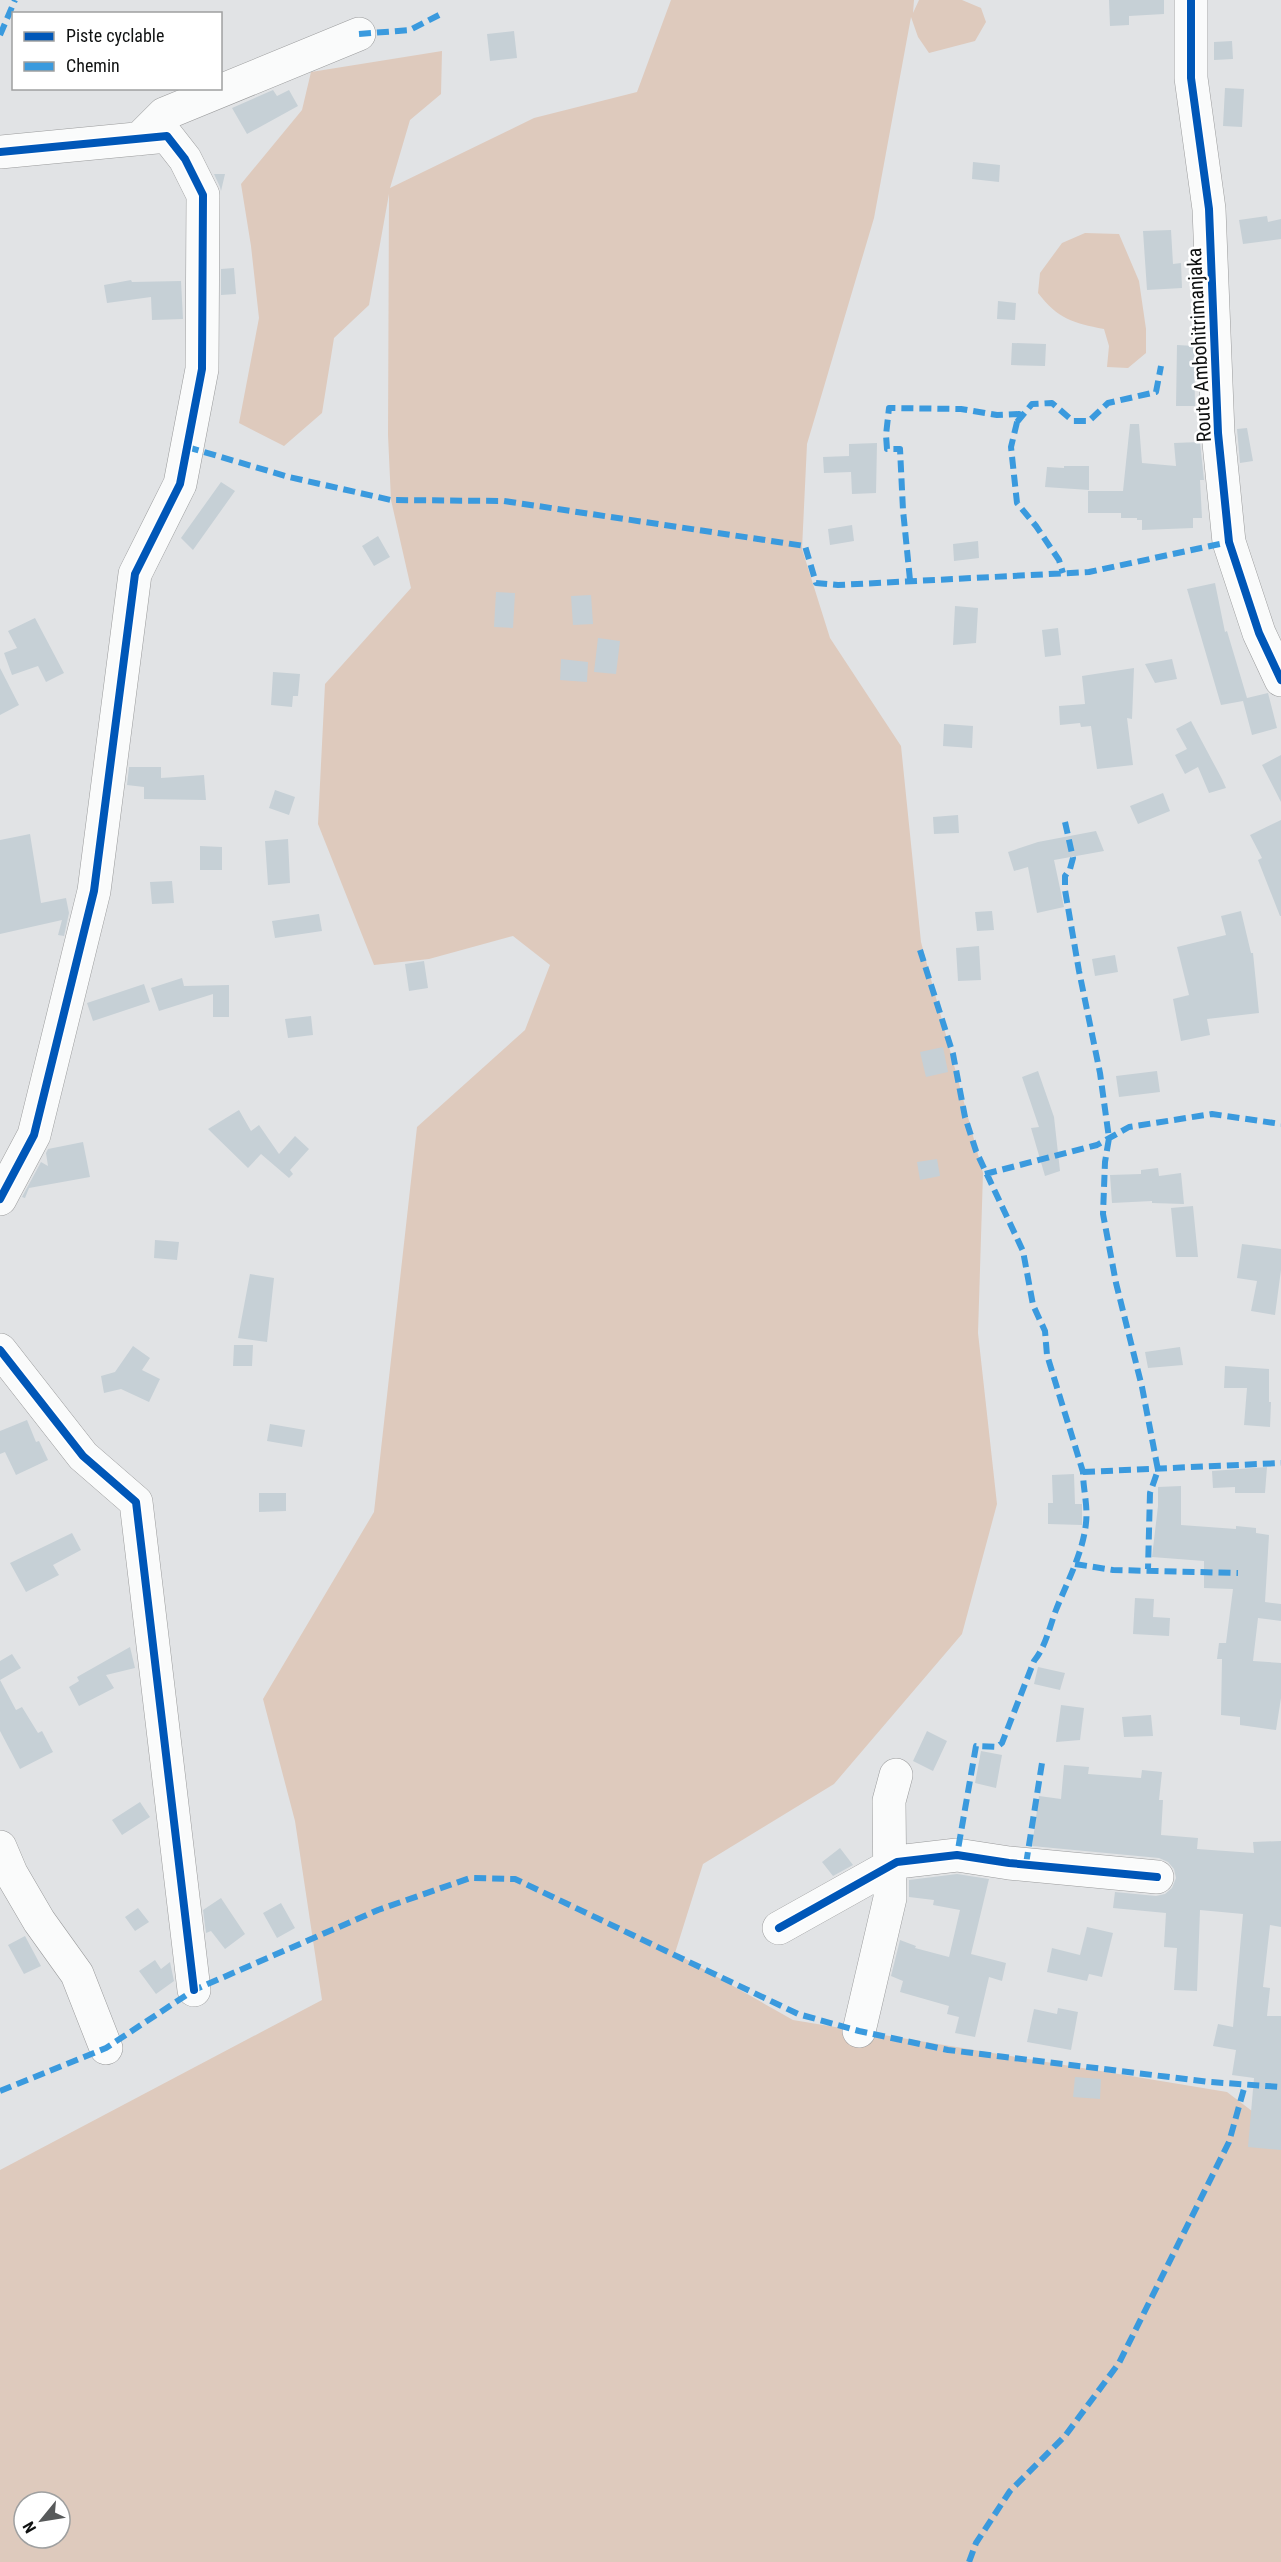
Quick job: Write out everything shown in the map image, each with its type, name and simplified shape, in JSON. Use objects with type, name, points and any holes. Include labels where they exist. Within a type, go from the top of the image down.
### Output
[{"type":"street","name":"Route Ambohitrimanjaka","points":[[1191,0],[1191,78],[1209,209],[1218,433],[1229,542],[1258,633],[1281,680]]},
{"type":"street","points":[[139,139],[164,114],[359,34]]},
{"type":"street","points":[[0,152],[167,136],[185,159],[203,195],[202,369],[180,484],[135,574],[94,891],[34,1135],[0,1199]]},
{"type":"street","points":[[0,1350],[83,1456],[136,1502],[194,1990]]},
{"type":"street","points":[[859,2031],[890,1898],[889,1801],[896,1775]]},
{"type":"street","points":[[0,1847],[11,1873],[39,1921],[77,1974],[106,2048]]},
{"type":"street","points":[[779,1928],[897,1862],[957,1855],[1008,1863],[1157,1876]]},
{"type":"shaded area","points":[[671,0],[914,0],[913,13],[919,0],[962,0],[981,8],[986,22],[975,41],[929,53],[918,37],[911,17],[874,218],[807,444],[802,549],[830,638],[901,746],[921,942],[983,1173],[978,1333],[997,1504],[962,1634],[834,1784],[703,1864],[675,1953],[793,2020],[1227,2092],[1281,2133],[1281,2562],[0,2562],[0,2170],[322,2000],[295,1821],[263,1699],[374,1512],[417,1127],[525,1030],[550,965],[513,936],[429,959],[374,965],[318,824],[325,684],[411,588],[391,500],[388,435],[389,194],[369,305],[334,338],[322,413],[284,446],[239,423],[259,318],[241,184],[302,110],[311,72],[442,51],[441,94],[410,120],[390,188],[534,118],[637,92]]},
{"type":"shaded area","points":[[1085,233],[1119,234],[1139,281],[1146,329],[1146,353],[1128,368],[1107,367],[1109,346],[1104,329],[1083,324],[1059,314],[1038,293],[1040,273],[1062,243]]},
{"type":"building","points":[[1109,0],[1164,0],[1164,14],[1129,16],[1129,25],[1110,26]]},
{"type":"building","points":[[514,31],[517,58],[490,61],[487,34]]},
{"type":"building","points":[[1232,41],[1233,59],[1214,60],[1214,42]]},
{"type":"building","points":[[1225,88],[1244,89],[1242,127],[1223,126]]},
{"type":"building","points":[[273,90],[277,96],[289,90],[298,106],[247,134],[232,108]]},
{"type":"building","points":[[973,162],[1000,165],[999,182],[972,179]]},
{"type":"building","points":[[214,174],[225,174],[221,191],[220,187]]},
{"type":"building","points":[[1267,216],[1268,222],[1281,219],[1281,239],[1243,244],[1239,220]]},
{"type":"building","points":[[1171,230],[1173,264],[1181,263],[1182,288],[1147,290],[1143,231]]},
{"type":"building","points":[[234,268],[236,294],[221,295],[221,269]]},
{"type":"building","points":[[131,280],[132,282],[181,281],[183,319],[152,320],[151,297],[107,303],[104,285]]},
{"type":"building","points":[[998,301],[1016,303],[1015,320],[997,319]]},
{"type":"building","points":[[1012,343],[1046,344],[1045,366],[1011,365]]},
{"type":"building","points":[[1177,345],[1194,346],[1195,406],[1176,406]]},
{"type":"building","points":[[1130,424],[1139,424],[1142,463],[1176,466],[1174,443],[1200,442],[1204,480],[1200,480],[1202,518],[1193,518],[1193,528],[1142,530],[1142,520],[1137,520],[1137,518],[1121,518],[1121,513],[1088,513],[1088,491],[1123,491]]},
{"type":"building","points":[[1247,428],[1253,461],[1240,463],[1237,429]]},
{"type":"building","points":[[877,443],[876,493],[852,494],[851,472],[824,473],[823,457],[849,456],[849,444]]},
{"type":"building","points":[[1064,466],[1089,466],[1089,490],[1045,487],[1047,467],[1064,468]]},
{"type":"building","points":[[221,482],[235,491],[193,550],[181,538]]},
{"type":"building","points":[[852,525],[854,541],[830,545],[828,529]]},
{"type":"building","points":[[378,536],[390,557],[374,566],[362,546]]},
{"type":"building","points":[[978,541],[979,558],[954,561],[953,544]]},
{"type":"building","points":[[1215,583],[1225,632],[1227,631],[1247,698],[1268,693],[1277,728],[1252,735],[1243,701],[1221,705],[1187,589]]},
{"type":"building","points":[[496,592],[515,593],[513,628],[494,627]]},
{"type":"building","points":[[591,595],[593,624],[573,625],[571,596]]},
{"type":"building","points":[[955,606],[978,608],[976,643],[953,645]]},
{"type":"building","points":[[35,618],[64,673],[46,682],[38,666],[12,675],[4,653],[17,648],[8,631]]},
{"type":"building","points":[[1058,628],[1061,655],[1045,657],[1042,630]]},
{"type":"building","points":[[598,638],[620,641],[616,674],[594,672]]},
{"type":"building","points":[[561,659],[588,662],[587,682],[560,680]]},
{"type":"building","points":[[1172,659],[1177,679],[1155,683],[1145,664]]},
{"type":"building","points":[[0,668],[19,705],[0,715]]},
{"type":"building","points":[[1134,668],[1132,719],[1127,718],[1133,765],[1097,769],[1091,726],[1081,727],[1080,723],[1060,725],[1059,706],[1085,704],[1082,676]]},
{"type":"building","points":[[273,672],[300,674],[298,696],[293,696],[292,707],[271,705]]},
{"type":"building","points":[[1191,721],[1226,788],[1209,793],[1198,767],[1185,774],[1175,755],[1187,749],[1176,729]]},
{"type":"building","points":[[944,724],[973,726],[972,748],[943,746]]},
{"type":"building","points":[[1281,755],[1281,802],[1262,765]]},
{"type":"building","points":[[129,767],[161,767],[161,778],[204,775],[206,800],[144,799],[144,787],[127,785]]},
{"type":"building","points":[[275,790],[295,797],[289,815],[269,808]]},
{"type":"building","points":[[1163,793],[1170,811],[1138,824],[1130,806]]},
{"type":"building","points":[[958,815],[959,833],[934,834],[933,817]]},
{"type":"building","points":[[1281,820],[1280,916],[1258,860],[1262,858],[1250,835]]},
{"type":"building","points":[[1096,831],[1104,851],[1054,860],[1064,907],[1037,913],[1028,867],[1014,871],[1008,852],[1038,842]]},
{"type":"building","points":[[30,834],[41,903],[66,898],[69,913],[64,936],[58,935],[62,920],[0,934],[0,840]]},
{"type":"building","points":[[288,839],[290,883],[268,885],[265,841]]},
{"type":"building","points":[[200,846],[222,847],[222,870],[200,870]]},
{"type":"building","points":[[172,881],[174,903],[152,904],[150,882]]},
{"type":"building","points":[[992,911],[994,930],[977,931],[975,912]]},
{"type":"building","points":[[1241,911],[1251,953],[1253,953],[1259,1013],[1207,1019],[1210,1035],[1181,1041],[1173,999],[1189,995],[1177,947],[1226,935],[1221,916]]},
{"type":"building","points":[[319,914],[322,931],[275,938],[272,921]]},
{"type":"building","points":[[979,946],[981,980],[958,981],[956,948]]},
{"type":"building","points":[[1115,955],[1118,972],[1095,976],[1092,959]]},
{"type":"building","points":[[424,961],[428,988],[409,991],[405,964]]},
{"type":"building","points":[[182,978],[184,986],[229,985],[229,1017],[213,1017],[213,994],[159,1011],[151,988]]},
{"type":"building","points":[[144,984],[150,1002],[93,1021],[87,1003]]},
{"type":"building","points":[[311,1016],[313,1035],[288,1038],[285,1019]]},
{"type":"building","points":[[943,1047],[948,1072],[926,1077],[920,1052]]},
{"type":"building","points":[[1038,1071],[1054,1117],[1060,1171],[1045,1176],[1031,1128],[1039,1127],[1022,1077]]},
{"type":"building","points":[[1157,1071],[1160,1092],[1119,1097],[1116,1076]]},
{"type":"building","points":[[239,1110],[251,1131],[259,1125],[279,1154],[295,1136],[309,1149],[290,1170],[293,1174],[289,1178],[261,1154],[248,1168],[208,1129]]},
{"type":"building","points":[[83,1142],[90,1177],[29,1188],[25,1198],[22,1197],[41,1162],[48,1166],[46,1153],[48,1149]]},
{"type":"building","points":[[937,1159],[940,1176],[920,1180],[917,1162]]},
{"type":"building","points":[[1158,1168],[1159,1176],[1181,1173],[1184,1204],[1152,1203],[1152,1201],[1112,1203],[1110,1175],[1141,1174],[1141,1170]]},
{"type":"building","points":[[1193,1206],[1198,1257],[1176,1257],[1171,1208]]},
{"type":"building","points":[[155,1240],[179,1242],[177,1260],[154,1258]]},
{"type":"building","points":[[1242,1244],[1281,1249],[1281,1270],[1275,1315],[1251,1311],[1257,1281],[1237,1278]]},
{"type":"building","points":[[250,1274],[274,1278],[267,1342],[238,1338]]},
{"type":"building","points":[[234,1345],[253,1345],[252,1366],[233,1366]]},
{"type":"building","points":[[133,1346],[150,1358],[142,1370],[160,1379],[149,1402],[121,1389],[104,1393],[101,1376],[115,1372]]},
{"type":"building","points":[[1180,1347],[1183,1365],[1148,1368],[1145,1352]]},
{"type":"building","points":[[1225,1366],[1269,1369],[1270,1427],[1244,1425],[1247,1388],[1224,1388]]},
{"type":"building","points":[[27,1420],[36,1442],[39,1441],[48,1460],[16,1475],[5,1452],[0,1454],[0,1431]]},
{"type":"building","points":[[270,1424],[305,1430],[302,1447],[267,1441]]},
{"type":"building","points":[[1267,1467],[1265,1493],[1235,1493],[1235,1487],[1213,1488],[1212,1471]]},
{"type":"building","points":[[1074,1474],[1075,1504],[1082,1504],[1082,1525],[1048,1524],[1048,1503],[1053,1503],[1052,1475]]},
{"type":"building","points":[[1181,1486],[1181,1525],[1256,1528],[1256,1533],[1269,1535],[1265,1602],[1281,1604],[1281,1621],[1258,1618],[1253,1661],[1281,1663],[1281,1698],[1276,1730],[1240,1725],[1240,1717],[1221,1715],[1222,1659],[1217,1659],[1219,1643],[1226,1643],[1233,1589],[1204,1588],[1204,1561],[1152,1557],[1158,1487]]},
{"type":"building","points":[[259,1493],[286,1493],[286,1511],[259,1512]]},
{"type":"building","points":[[72,1533],[81,1550],[53,1565],[59,1575],[26,1592],[10,1563]]},
{"type":"building","points":[[1135,1598],[1154,1599],[1153,1617],[1170,1618],[1169,1636],[1133,1634]]},
{"type":"building","points":[[130,1647],[135,1668],[106,1675],[114,1688],[79,1706],[69,1687],[79,1681],[77,1677]]},
{"type":"building","points":[[12,1654],[21,1668],[0,1680],[0,1661]]},
{"type":"building","points":[[1038,1667],[1065,1673],[1060,1690],[1034,1684]]},
{"type":"building","points":[[0,1680],[16,1710],[22,1707],[38,1733],[42,1731],[53,1752],[20,1769],[0,1731]]},
{"type":"building","points":[[1061,1705],[1084,1708],[1080,1740],[1056,1742]]},
{"type":"building","points":[[1151,1715],[1153,1736],[1124,1737],[1122,1717]]},
{"type":"building","points":[[927,1731],[947,1741],[933,1771],[913,1761]]},
{"type":"building","points":[[981,1751],[1002,1755],[996,1788],[975,1783]]},
{"type":"building","points":[[1064,1765],[1089,1767],[1088,1774],[1141,1778],[1142,1770],[1162,1772],[1159,1800],[1163,1800],[1161,1835],[1198,1838],[1197,1849],[1254,1853],[1253,1842],[1281,1841],[1281,1927],[1270,1925],[1263,1987],[1270,1988],[1267,2016],[1281,2016],[1281,2150],[1248,2147],[1254,2078],[1232,2075],[1236,2050],[1213,2046],[1218,2024],[1233,2027],[1243,1914],[1200,1910],[1197,1991],[1174,1990],[1177,1948],[1164,1947],[1166,1913],[1113,1908],[1115,1892],[1156,1896],[1165,1894],[1172,1888],[1176,1878],[1174,1869],[1168,1862],[1159,1858],[1032,1846],[1039,1796],[1061,1799]]},
{"type":"building","points":[[140,1802],[150,1817],[122,1835],[112,1820]]},
{"type":"building","points":[[840,1848],[853,1865],[833,1876],[822,1862]]},
{"type":"building","points":[[957,1874],[989,1879],[971,1954],[1006,1963],[1002,1981],[989,1977],[975,2037],[955,2033],[959,2017],[947,2014],[949,2006],[900,1992],[903,1981],[891,1976],[900,1940],[916,1946],[915,1948],[949,1957],[960,1910],[933,1905],[934,1900],[909,1897],[909,1880]]},
{"type":"building","points":[[221,1898],[245,1934],[225,1949],[211,1931],[206,1933],[203,1910]]},
{"type":"building","points":[[281,1903],[295,1928],[277,1938],[263,1913]]},
{"type":"building","points":[[138,1908],[149,1922],[135,1931],[125,1917]]},
{"type":"building","points":[[1087,1927],[1113,1933],[1102,1977],[1089,1974],[1087,1981],[1047,1972],[1052,1948],[1080,1955]]},
{"type":"building","points":[[25,1936],[41,1966],[24,1974],[8,1945]]},
{"type":"building","points":[[155,1960],[161,1969],[170,1962],[174,1981],[156,1994],[139,1971]]},
{"type":"building","points":[[1058,2008],[1078,2012],[1071,2050],[1027,2042],[1034,2009],[1057,2014]]},
{"type":"building","points":[[1075,2077],[1101,2079],[1100,2099],[1073,2097]]},
{"type":"marked path","points":[[0,35],[15,0]]},
{"type":"marked path","points":[[359,34],[410,30],[439,15]]},
{"type":"marked path","points":[[1017,422],[1032,404],[1052,403],[1073,421],[1089,421],[1108,403],[1156,392],[1161,366]]},
{"type":"marked path","points":[[910,580],[900,449],[887,449],[889,408],[961,409],[997,415],[1019,414],[1011,447],[1017,503],[1059,560],[1063,573]]},
{"type":"marked path","points":[[187,447],[289,477],[391,500],[504,501],[805,546],[816,583],[838,585],[1089,572],[1229,542]]},
{"type":"marked path","points":[[1065,822],[1073,858],[1065,876],[1065,890],[1100,1073],[1109,1138],[1105,1162],[1103,1214],[1158,1470],[1150,1493],[1148,1569]]},
{"type":"marked path","points":[[920,950],[953,1054],[965,1117],[976,1151],[1023,1251],[1033,1305],[1045,1331],[1047,1355],[1083,1472],[1086,1510],[1086,1523],[1078,1556],[1002,1743],[997,1747],[976,1746],[957,1855]]},
{"type":"marked path","points":[[985,1174],[1097,1145],[1129,1127],[1212,1114],[1281,1124]]},
{"type":"marked path","points":[[1083,1472],[1281,1463]]},
{"type":"marked path","points":[[1075,1564],[1113,1570],[1238,1573]]},
{"type":"marked path","points":[[1026,1864],[1042,1763]]},
{"type":"marked path","points":[[0,2091],[106,2048],[194,1990],[378,1910],[470,1878],[515,1879],[798,2014],[859,2031],[948,2050],[1210,2082],[1281,2087]]},
{"type":"marked path","points":[[969,2562],[976,2543],[1010,2491],[1065,2436],[1119,2363],[1229,2142],[1245,2085]]},
{"type":"cycle path","points":[[1191,0],[1191,78],[1209,209],[1218,433],[1229,542],[1259,633],[1281,680]]},
{"type":"cycle path","points":[[0,152],[167,136],[185,159],[203,195],[202,369],[180,484],[135,574],[94,891],[34,1135],[0,1199]]},
{"type":"cycle path","points":[[0,1350],[83,1456],[136,1502],[194,1990]]},
{"type":"cycle path","points":[[779,1928],[897,1862],[957,1855],[1009,1863],[1157,1877]]}]
